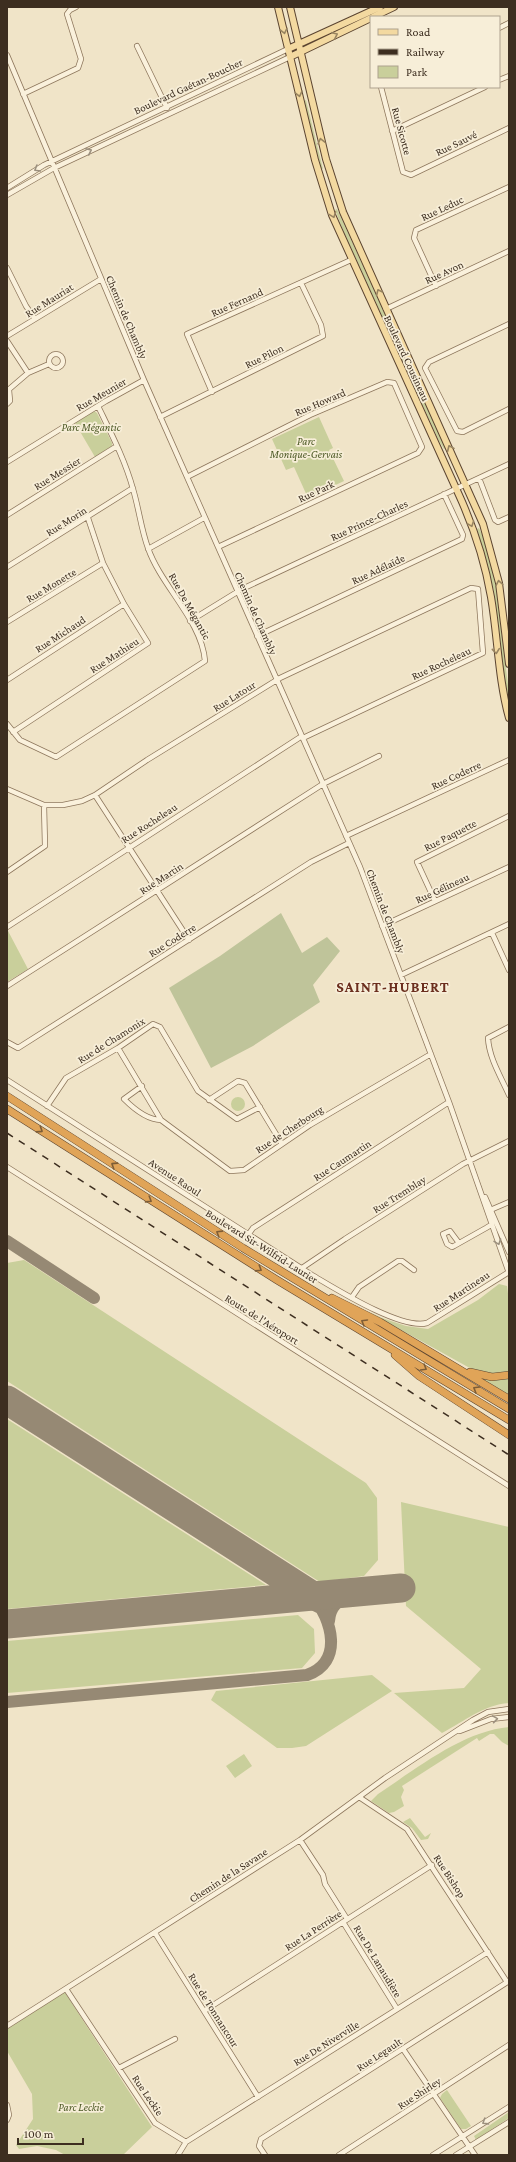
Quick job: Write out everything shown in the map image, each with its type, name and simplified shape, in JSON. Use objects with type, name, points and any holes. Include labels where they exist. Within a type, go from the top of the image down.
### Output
[{"type":"highway","name":"Boulevard Sir-Wilfrid-Laurier","points":[[7,1096],[299,1283],[509,1409]]},
{"type":"highway","name":"Boulevard Sir-Wilfrid-Laurier","points":[[7,1109],[256,1267],[509,1420]]},
{"type":"highway","points":[[299,1283],[374,1319],[509,1399]]},
{"type":"highway","points":[[378,1341],[419,1376],[509,1435]]},
{"type":"highway","points":[[462,1370],[492,1377],[509,1375]]},
{"type":"main road","name":"Boulevard Cousineau","points":[[278,7],[318,173],[332,215],[471,524],[486,572],[492,608],[499,670],[509,718]]},
{"type":"main road","name":"Boulevard Cousineau","points":[[290,7],[326,159],[336,194],[386,310],[466,484],[485,530],[496,570],[503,607],[509,664]]},
{"type":"main road","name":"Boulevard Gaétan-Boucher","points":[[288,49],[380,7]]},
{"type":"main road","name":"Boulevard Gaétan-Boucher","points":[[374,16],[394,7]]},
{"type":"main road","name":"Boulevard Gaétan-Boucher","points":[[290,56],[370,18]]},
{"type":"street","points":[[23,94],[78,68],[81,64],[81,59],[67,14],[70,10],[76,7]]},
{"type":"street","points":[[500,28],[509,23]]},
{"type":"street","points":[[137,46],[170,114]]},
{"type":"street","name":"Boulevard Gaétan-Boucher","points":[[7,188],[51,162],[288,49]]},
{"type":"street","name":"Chemin de Chambly","points":[[7,56],[160,417],[349,843],[431,1054],[469,1160],[489,1211],[509,1252]]},
{"type":"street","name":"Boulevard Gaétan-Boucher","points":[[7,196],[54,168],[290,56]]},
{"type":"street","points":[[208,96],[220,85],[221,81]]},
{"type":"street","name":"Rue Sicotte","points":[[381,88],[403,172],[411,175]]},
{"type":"street","points":[[392,131],[483,88]]},
{"type":"street","name":"Rue Sauvé","points":[[411,175],[509,128]]},
{"type":"street","name":"Rue Leduc","points":[[436,286],[414,238],[416,230],[509,187]]},
{"type":"street","name":"Rue Avon","points":[[386,310],[509,251]]},
{"type":"street","name":"Rue Fernand","points":[[212,392],[187,334],[351,260]]},
{"type":"street","points":[[7,268],[26,306],[35,319]]},
{"type":"street","name":"Rue Mauriat","points":[[7,336],[101,279]]},
{"type":"street","name":"Rue Pilon","points":[[160,417],[323,336],[321,325],[301,283]]},
{"type":"street","points":[[509,324],[426,364],[425,370],[457,431],[463,432],[509,408]]},
{"type":"street","points":[[7,341],[28,373]]},
{"type":"street","points":[[7,404],[10,401],[8,391],[28,373],[49,364]]},
{"type":"street","name":"Rue Meunier","points":[[7,462],[98,406],[144,380]]},
{"type":"street","name":"Rue Howard","points":[[187,477],[310,415],[391,381],[394,382],[412,421],[422,446],[421,451]]},
{"type":"street","name":"Rue De Mégantic","points":[[7,724],[20,740],[56,757],[205,661],[204,651],[190,621],[148,549],[133,488],[117,446],[98,406]]},
{"type":"street","name":"Rue Messier","points":[[7,515],[117,446]]},
{"type":"street","name":"Rue Park","points":[[218,547],[421,451]]},
{"type":"street","name":"Rue Prince-Charles","points":[[190,621],[237,592],[509,464]]},
{"type":"street","points":[[479,478],[495,520],[498,522],[509,517]]},
{"type":"street","name":"Rue Morin","points":[[7,567],[88,518],[133,488]]},
{"type":"street","name":"Rue Adélaïde","points":[[256,636],[462,539],[463,535],[444,494]]},
{"type":"street","name":"Rue Mathieu","points":[[13,732],[148,643],[124,604],[103,563],[88,518]]},
{"type":"street","points":[[148,549],[204,518]]},
{"type":"street","name":"Rue Monette","points":[[7,622],[103,563]]},
{"type":"street","name":"Rue Latour","points":[[7,789],[44,805],[63,805],[82,801],[95,795],[147,760],[276,680],[475,588]]},
{"type":"street","name":"Rue Rocheleau","points":[[7,927],[87,877],[128,846],[302,737],[483,652],[478,589],[475,588]]},
{"type":"street","name":"Rue Michaud","points":[[7,680],[124,604]]},
{"type":"street","name":"Rue Martin","points":[[7,986],[158,891],[323,784],[380,756]]},
{"type":"street","name":"Rue Coderre","points":[[346,836],[509,760]]},
{"type":"street","points":[[95,795],[189,940]]},
{"type":"street","points":[[7,872],[45,846],[44,805]]},
{"type":"street","name":"Rue Paquette","points":[[435,901],[417,862],[509,816]]},
{"type":"street","name":"Rue Coderre","points":[[7,1042],[18,1048],[311,862],[349,843]]},
{"type":"street","name":"Rue Gélineau","points":[[382,926],[509,867]]},
{"type":"street","points":[[401,975],[509,924]]},
{"type":"street","points":[[492,933],[509,970]]},
{"type":"street","name":"Rue de Chamonix","points":[[47,1106],[66,1078],[118,1048],[153,1024],[160,1027],[198,1091],[209,1100],[237,1119],[260,1107]]},
{"type":"street","points":[[509,1026],[492,1034],[488,1038],[498,1073],[509,1095]]},
{"type":"street","name":"Rue de Cherbourg","points":[[118,1048],[162,1120],[230,1171],[244,1170],[310,1125],[431,1054]]},
{"type":"street","name":"Avenue Raoul","points":[[7,1080],[302,1268],[352,1297],[396,1318],[422,1324]]},
{"type":"street","points":[[209,1100],[240,1081],[248,1085],[282,1144]]},
{"type":"street","name":"Rue de Cherbourg","points":[[142,1086],[124,1099],[152,1120],[162,1120]]},
{"type":"street","name":"Rue Caumartin","points":[[248,1235],[253,1228],[449,1102]]},
{"type":"street","name":"Rue Tremblay","points":[[302,1268],[469,1160],[509,1141]]},
{"type":"street","name":"Route de l'Aéroport","points":[[7,1167],[509,1486]]},
{"type":"street","points":[[489,1211],[509,1202]]},
{"type":"street","name":"Chemin de Chambly","points":[[489,1211],[492,1225],[509,1272]]},
{"type":"street","points":[[459,1244],[492,1225]]},
{"type":"street","points":[[352,1297],[359,1287],[398,1261],[414,1270]]},
{"type":"street","name":"Rue Martineau","points":[[422,1324],[432,1320],[509,1272]]},
{"type":"street","name":"Chemin de la Savane","points":[[7,2026],[300,1840],[385,1778],[455,1734],[473,1720],[488,1712],[509,1709]]},
{"type":"street","name":"Chemin de la Savane","points":[[455,1734],[491,1719],[509,1717]]},
{"type":"street","name":"Rue Bishop","points":[[359,1797],[407,1829],[508,1982]]},
{"type":"street","name":"Rue De Lanaudière","points":[[300,1840],[323,1875],[325,1884],[397,2009]]},
{"type":"street","name":"Rue La Perrière","points":[[204,2011],[432,1865]]},
{"type":"street","name":"Rue de Tonnancour","points":[[155,1933],[258,2096]]},
{"type":"street","name":"Rue De Niverville","points":[[178,2155],[186,2142],[488,1952]]},
{"type":"street","name":"Rue Legault","points":[[265,2155],[259,2142],[508,1982]]},
{"type":"street","name":"Rue Leckie","points":[[66,1989],[156,2123],[186,2142]]},
{"type":"street","name":"Rue Leckie","points":[[119,2068],[175,2039]]},
{"type":"street","name":"Rue Shirley","points":[[339,2155],[509,2045]]},
{"type":"street","points":[[403,2049],[475,2155]]},
{"type":"street","points":[[7,2105],[9,2115],[7,2120]]},
{"type":"street","points":[[433,2155],[509,2107]]},
{"type":"street","points":[[456,2155],[509,2122]]},
{"type":"green space","points":[[306,100],[323,169],[321,168],[304,101]]},
{"type":"green space","points":[[337,209],[446,448],[444,449],[346,237],[335,210]]},
{"type":"green space","name":"Parc Mégantic","points":[[94,411],[97,413],[112,443],[112,446],[95,457],[75,423]]},
{"type":"green space","name":"Parc Monique-Gervais","points":[[319,417],[333,448],[329,450],[344,481],[308,498],[294,467],[286,470],[272,439]]},
{"type":"green space","points":[[479,528],[490,558],[497,590],[509,703],[504,681],[494,591],[477,529]]},
{"type":"green space","points":[[281,913],[302,953],[327,937],[340,951],[313,985],[320,1002],[253,1046],[211,1068],[169,988],[220,956]]},
{"type":"green space","points":[[7,929],[28,969],[7,982]]},
{"type":"green space","points":[[238,1097],[243,1099],[245,1104],[243,1109],[238,1111],[233,1109],[231,1104],[233,1099]]},
{"type":"green space","points":[[24,1260],[366,1483],[377,1498],[378,1560],[364,1576],[320,1582],[7,1381],[7,1263]]},
{"type":"green space","points":[[499,1284],[507,1286],[509,1301],[509,1372],[501,1375],[477,1372],[367,1311],[406,1326],[428,1329],[478,1300]]},
{"type":"green space","points":[[474,1374],[509,1377],[509,1396]]},
{"type":"green space","points":[[7,1419],[266,1585],[7,1609]]},
{"type":"green space","points":[[401,1502],[509,1527],[509,1703],[500,1704],[482,1710],[442,1733],[394,1693],[464,1688],[481,1669],[406,1606]]},
{"type":"green space","points":[[298,1615],[314,1629],[315,1653],[302,1668],[7,1693],[7,1641]]},
{"type":"green space","points":[[372,1675],[392,1691],[306,1746],[277,1748],[211,1700],[216,1691]]},
{"type":"green space","points":[[509,1727],[509,1746],[502,1742],[494,1734],[490,1734],[479,1741],[477,1738],[402,1786],[404,1790],[401,1797],[404,1806],[394,1812],[389,1813],[371,1801],[378,1794],[457,1743],[492,1730]]},
{"type":"green space","points":[[244,1754],[252,1766],[235,1778],[226,1766]]},
{"type":"green space","points":[[410,1818],[425,1837],[431,1833],[428,1839],[421,1840],[412,1828],[403,1822]]},
{"type":"green space","name":"Parc Leckie","points":[[64,1991],[152,2127],[123,2155],[65,2155],[56,2150],[37,2146],[19,2149],[16,2145],[33,2119],[32,2094],[7,2051],[7,2029]]},
{"type":"green space","points":[[447,2090],[471,2126],[466,2129],[461,2129],[440,2098]]},
{"type":"green space","points":[[509,2112],[509,2118],[476,2140],[474,2136]]},
{"type":"taxiway","points":[[7,1241],[94,1298]]},
{"type":"taxiway","points":[[273,1600],[287,1598],[291,1594],[293,1587],[290,1581]]},
{"type":"taxiway","points":[[329,1621],[333,1607],[343,1598],[352,1593]]},
{"type":"taxiway","points":[[7,1702],[307,1675],[319,1669],[326,1661],[330,1651],[331,1640],[325,1617],[313,1596]]},
{"type":"taxiway","points":[[298,1597],[320,1608]]},
{"type":"runway","points":[[7,1400],[313,1596]]},
{"type":"runway","points":[[7,1624],[401,1588]]},
{"type":"railway","points":[[7,1133],[509,1455]]},
{"type":"district","name":"SAINT-HUBERT","points":[[393,987]]}]
